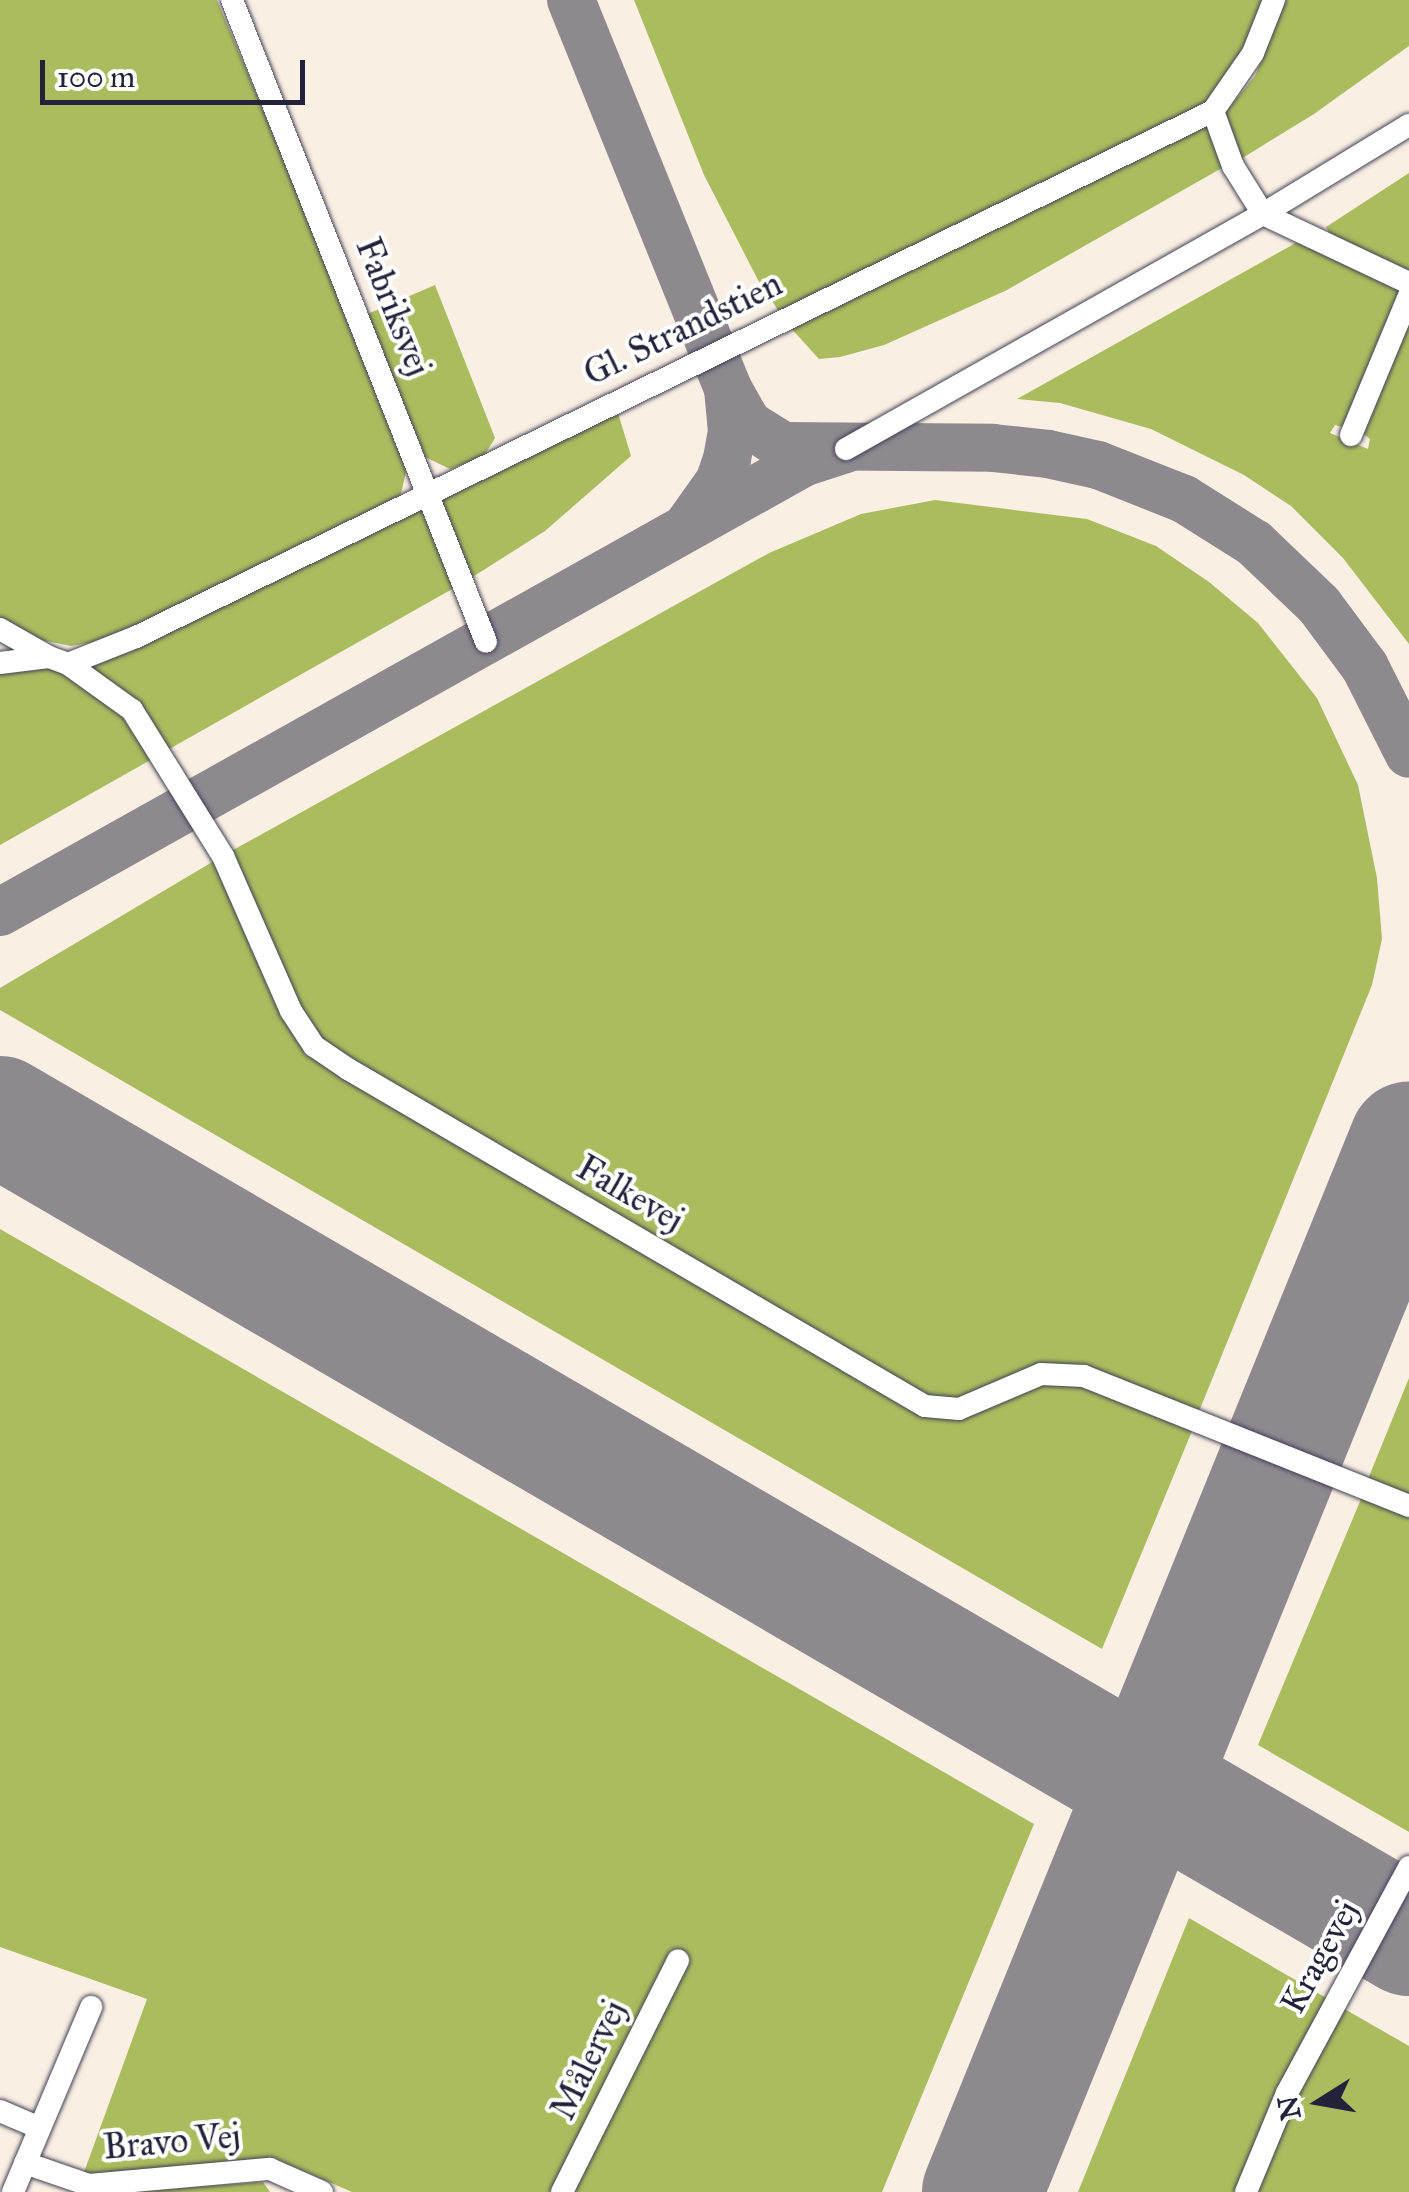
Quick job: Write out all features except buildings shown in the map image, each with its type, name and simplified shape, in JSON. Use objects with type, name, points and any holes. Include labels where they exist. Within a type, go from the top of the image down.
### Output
[{"type":"lane","name":"Fabriksvej","points":[[232,0],[486,642]]},
{"type":"lane","points":[[1274,0],[1252,53],[1213,111],[1233,166],[1263,214],[1409,283]]},
{"type":"lane","name":"Gl. Strandstien","points":[[58,660],[136,637],[1213,111]]},
{"type":"lane","points":[[846,448],[1263,214],[1409,125]]},
{"type":"lane","points":[[1351,435],[1409,296]]},
{"type":"lane","points":[[0,629],[58,660]]},
{"type":"lane","points":[[0,663],[58,660]]},
{"type":"lane","name":"Falkevej","points":[[58,660],[132,710],[223,856],[291,1012],[314,1046],[348,1069],[925,1406],[959,1410],[1041,1374],[1084,1376],[1409,1506]]},
{"type":"lane","name":"Kragevej","points":[[1246,2192],[1287,2093],[1409,1867]]},
{"type":"lane","name":"Målervej","points":[[562,2192],[678,1960]]},
{"type":"lane","points":[[13,2192],[91,2007]]},
{"type":"lane","points":[[0,2111],[40,2128]]},
{"type":"lane","name":"Bravo Vej","points":[[26,2163],[89,2185],[270,2169],[322,2192]]},
{"type":"green space","points":[[0,0],[217,0],[409,459],[400,498],[105,640],[71,646],[31,638],[0,622]]},
{"type":"green space","points":[[634,0],[1266,0],[1251,38],[1207,103],[780,313],[758,280],[704,175]]},
{"type":"green space","points":[[1286,0],[1409,0],[1409,46],[1314,114],[1236,162],[1224,114],[1255,76]]},
{"type":"green space","points":[[1203,126],[1212,128],[1222,168],[1005,291],[884,345],[840,357],[819,359],[790,327]]},
{"type":"green space","points":[[1409,173],[1409,277],[1333,240],[1326,227]]},
{"type":"green space","points":[[1301,240],[1406,288],[1346,428],[1335,425],[1330,433],[1368,449],[1370,439],[1361,432],[1409,312],[1409,644],[1343,558],[1291,506],[1244,475],[1151,429],[1060,403],[1017,399]]},
{"type":"green space","points":[[435,285],[495,438],[484,456],[450,469],[421,455],[365,315]]},
{"type":"green space","points":[[618,413],[631,456],[545,531],[471,578],[439,500]]},
{"type":"green space","points":[[935,500],[1087,519],[1156,546],[1209,582],[1258,623],[1317,698],[1358,785],[1377,878],[1382,939],[1372,985],[1200,1409],[1192,1413],[1091,1373],[982,1396],[929,1402],[317,1041],[226,854],[769,553],[861,514]]},
{"type":"green space","points":[[424,506],[454,588],[164,752],[85,667]]},
{"type":"green space","points":[[46,666],[69,672],[118,707],[154,758],[0,845],[0,670]]},
{"type":"green space","points":[[219,858],[303,1039],[926,1413],[1031,1384],[1070,1379],[1192,1431],[1102,1649],[0,1010],[0,988]]},
{"type":"green space","points":[[0,1229],[1034,1824],[882,2192],[352,2192],[274,2158],[83,2175],[147,1999],[0,1947]]},
{"type":"green space","points":[[1409,1378],[1409,1501],[1368,1479]]},
{"type":"green space","points":[[1361,1499],[1409,1511],[1409,1832],[1258,1745]]},
{"type":"green space","points":[[1189,1918],[1328,1999],[1241,2192],[1078,2192]]},
{"type":"green space","points":[[1341,2007],[1409,2046],[1409,2192],[1252,2192],[1288,2102]]},
{"type":"green space","points":[[263,2182],[270,2192],[129,2192]]},
{"type":"taxiway","points":[[571,0],[728,389],[732,431],[727,459],[719,482],[689,524]]},
{"type":"taxiway","points":[[728,389],[748,424],[783,446],[993,448],[1048,454],[1098,465],[1184,499],[1254,543],[1319,605],[1365,667],[1409,754]]},
{"type":"taxiway","points":[[0,912],[805,462],[846,449]]},
{"type":"taxiway","points":[[1400,1164],[1409,1120]]},
{"type":"taxiway","points":[[0,1130],[63,1153]]},
{"type":"runway","points":[[0,1116],[1409,1936]]},
{"type":"runway","points":[[982,2192],[1409,1142]]}]
